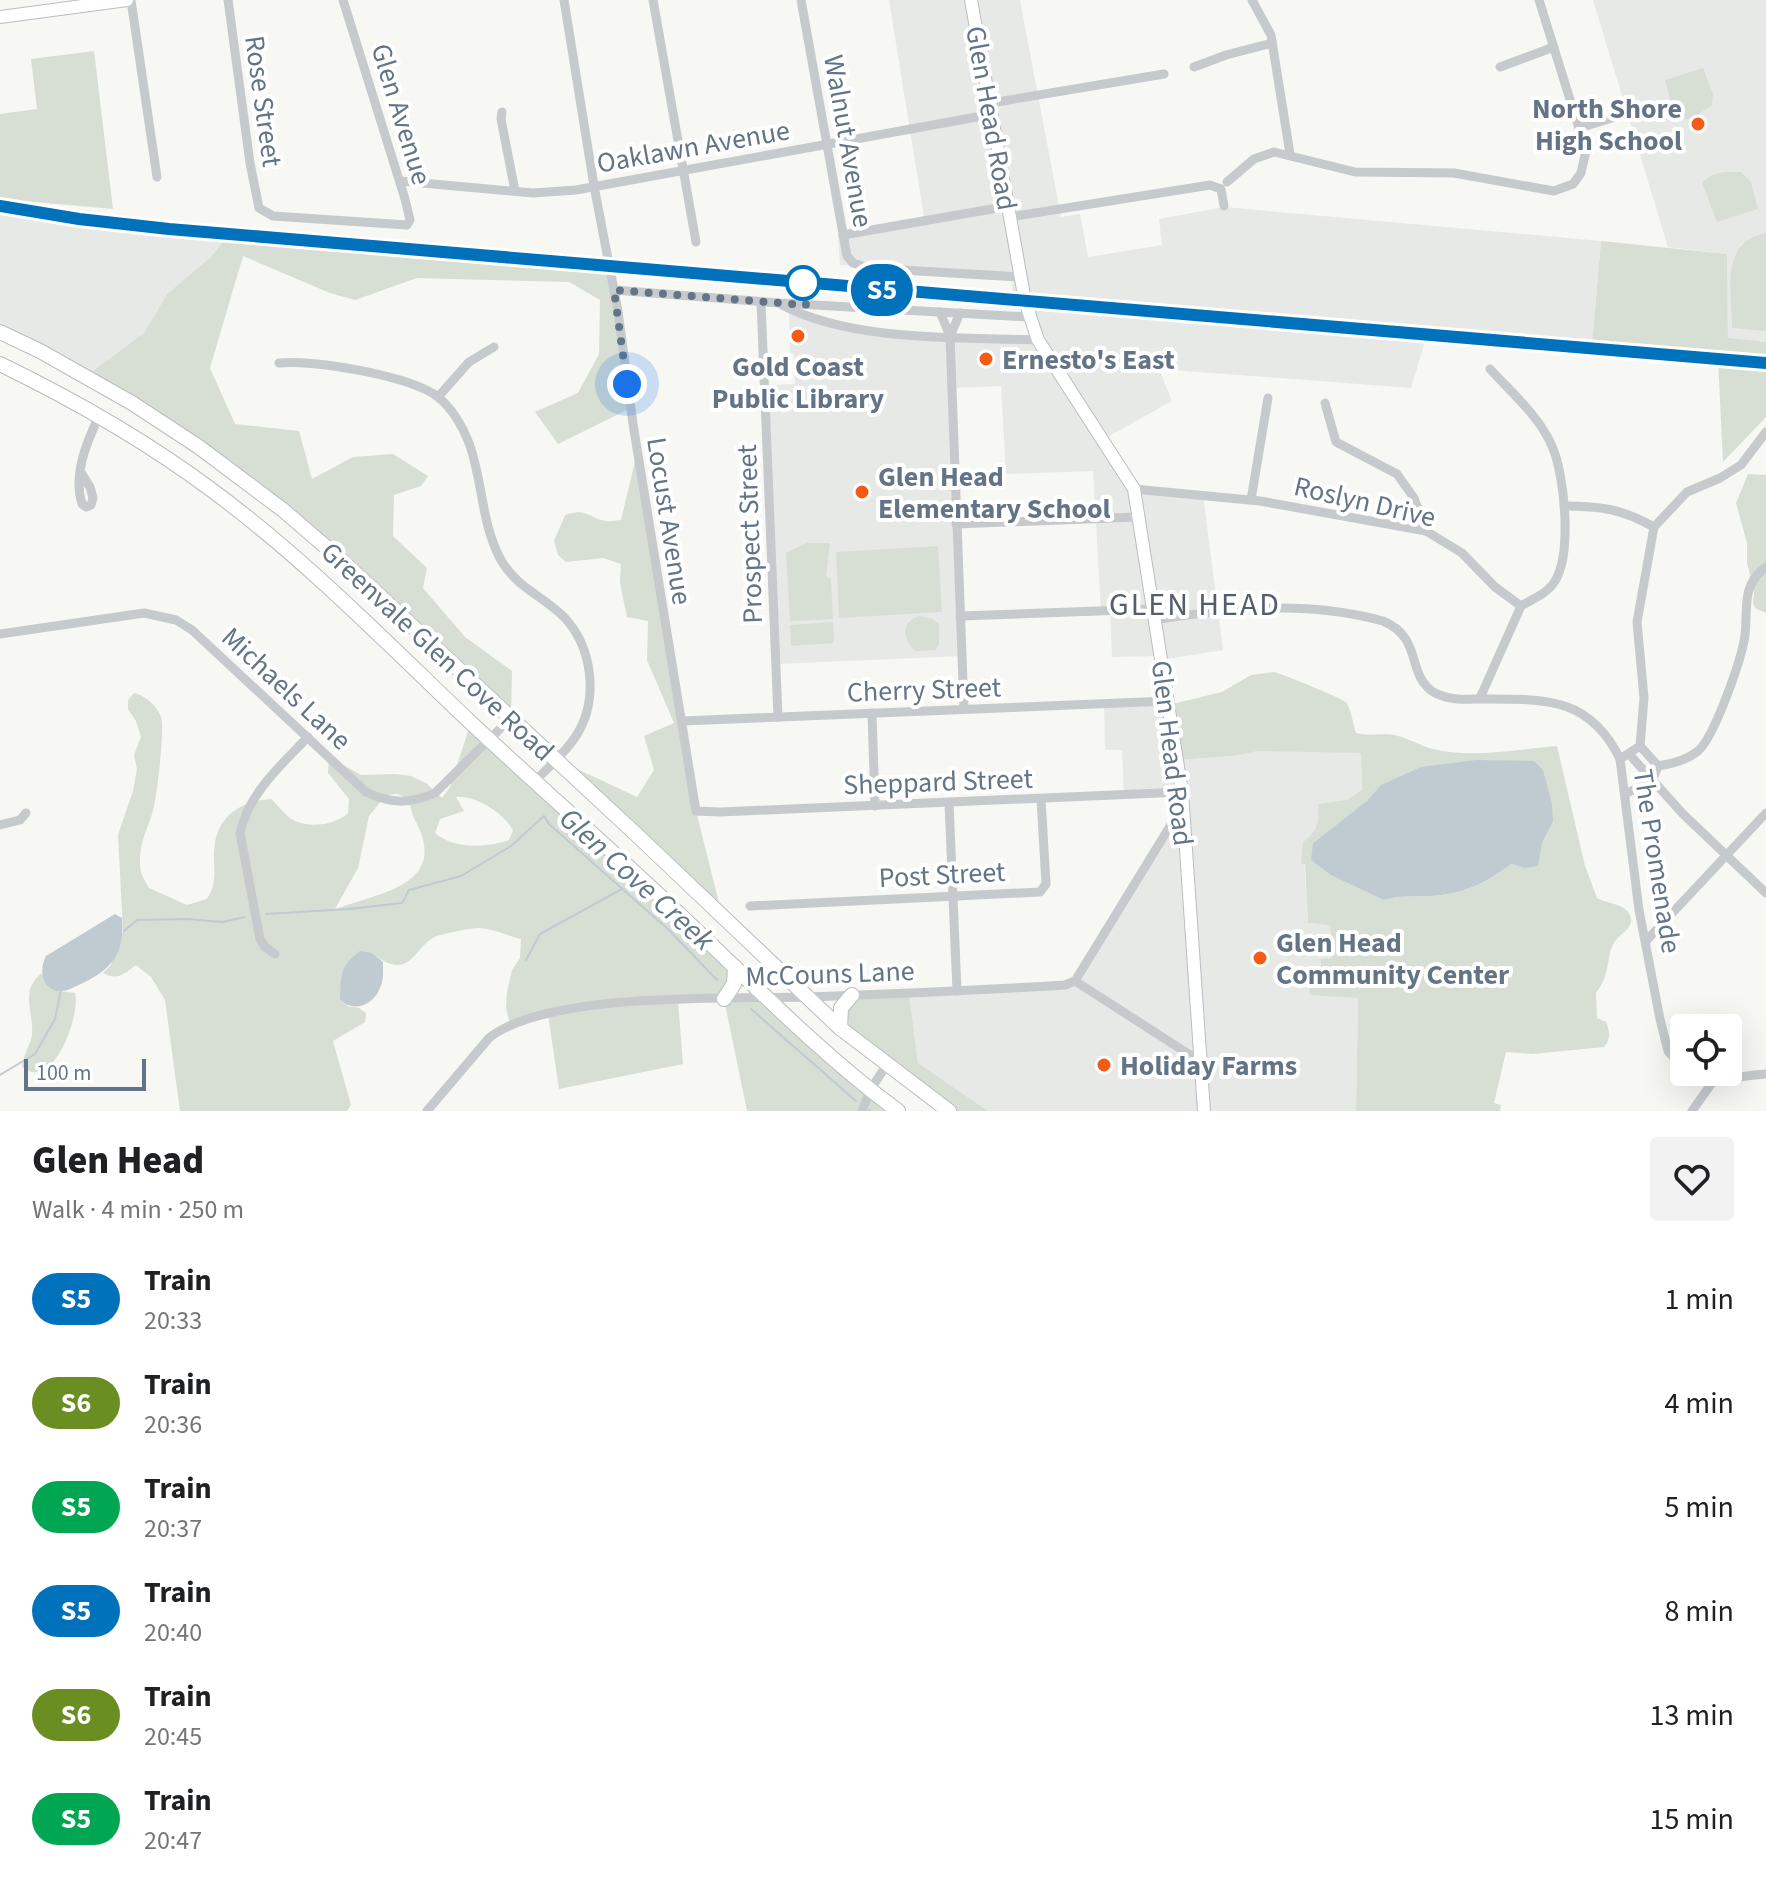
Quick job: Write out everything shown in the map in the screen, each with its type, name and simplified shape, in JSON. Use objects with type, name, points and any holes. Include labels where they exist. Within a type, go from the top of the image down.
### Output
[{"type":"main road","points":[[0,17],[129,0]]},
{"type":"main road","name":"Glen Head Road","points":[[971,0],[1029,317],[1038,340],[1134,489],[1182,798],[1204,1111]]},
{"type":"main road","name":"Greenvale Glen Cove Road","points":[[0,332],[132,403],[245,479],[341,560],[840,1028],[949,1111]]},
{"type":"main road","name":"Greenvale Glen Cove Road","points":[[0,364],[98,418],[211,489],[244,515],[330,588],[766,997],[870,1090],[898,1111]]},
{"type":"main road","points":[[724,999],[734,984],[735,967]]},
{"type":"main road","points":[[840,1028],[841,1008],[852,995]]},
{"type":"street","points":[[129,0],[157,177]]},
{"type":"street","name":"Rose Street","points":[[228,0],[259,208],[273,216],[391,224]]},
{"type":"street","name":"Glen Avenue","points":[[343,0],[410,220],[407,225],[391,224]]},
{"type":"street","name":"Locust Avenue","points":[[564,0],[614,290],[641,479],[696,811]]},
{"type":"street","points":[[653,0],[696,242]]},
{"type":"street","name":"Walnut Avenue","points":[[801,0],[847,256],[860,267],[1020,277]]},
{"type":"street","points":[[1252,0],[1268,27],[1272,43],[1290,154]]},
{"type":"street","points":[[1227,182],[1264,153],[1290,154],[1326,167],[1355,172],[1454,173],[1554,191],[1573,184],[1583,169],[1586,151],[1539,0]]},
{"type":"street","points":[[1194,67],[1272,43]]},
{"type":"street","points":[[1500,67],[1554,47]]},
{"type":"street","name":"Oaklawn Avenue","points":[[400,181],[548,193],[827,144],[1164,74]]},
{"type":"street","points":[[502,112],[515,191]]},
{"type":"street","points":[[1579,128],[1622,115]]},
{"type":"street","points":[[843,235],[1210,185],[1221,189],[1224,206]]},
{"type":"street","points":[[614,290],[761,302],[1029,317]]},
{"type":"street","name":"Prospect Street","points":[[761,302],[778,717]]},
{"type":"street","points":[[779,303],[803,316],[833,326],[1038,340]]},
{"type":"street","points":[[940,312],[950,336],[964,709]]},
{"type":"street","points":[[950,336],[960,313]]},
{"type":"street","points":[[438,397],[469,362],[494,347]]},
{"type":"street","points":[[279,363],[300,361],[412,384],[438,397],[460,424],[469,444],[488,528],[501,560],[525,588],[564,618],[578,637],[586,656],[591,690],[577,735],[535,781]]},
{"type":"street","points":[[1480,698],[1521,606],[1546,591],[1560,571],[1563,555],[1564,484],[1552,446],[1529,412],[1490,369]]},
{"type":"street","points":[[1251,500],[1268,398]]},
{"type":"street","points":[[1325,403],[1336,442],[1397,474],[1414,498],[1426,531]]},
{"type":"street","points":[[80,471],[98,418]]},
{"type":"street","points":[[1564,506],[1598,506],[1619,510],[1654,527],[1687,492],[1741,465],[1766,432]]},
{"type":"street","name":"Roslyn Drive","points":[[1134,489],[1251,500],[1426,531],[1462,553],[1495,587],[1521,606]]},
{"type":"street","points":[[956,524],[1138,517]]},
{"type":"street","name":"The Promenade","points":[[1654,527],[1637,622],[1644,698],[1640,746],[1624,756],[1625,794],[1639,910],[1660,1019],[1670,1053]]},
{"type":"street","points":[[1658,766],[1691,756],[1709,736],[1740,662],[1747,591],[1754,577],[1766,567]]},
{"type":"street","points":[[960,616],[1153,614],[1263,606],[1372,618],[1402,633],[1412,650],[1419,677],[1429,689],[1452,698],[1543,700],[1576,709],[1603,730],[1624,756],[1766,893]]},
{"type":"street","name":"Michaels Lane","points":[[0,634],[127,614],[160,614],[176,620],[192,630],[366,792],[400,802],[420,800],[435,793],[511,718]]},
{"type":"street","name":"Cherry Street","points":[[682,721],[1168,701]]},
{"type":"street","points":[[872,713],[875,806]]},
{"type":"street","points":[[275,954],[260,939],[240,833],[252,800],[308,737]]},
{"type":"street","points":[[1640,746],[1658,766]]},
{"type":"street","points":[[1625,794],[1652,781],[1658,766]]},
{"type":"street","points":[[1182,798],[1075,981],[1201,1062]]},
{"type":"street","name":"Sheppard Street","points":[[696,811],[1041,799],[1182,798]]},
{"type":"street","name":"Post Street","points":[[750,906],[1040,892],[1044,888],[1041,799]]},
{"type":"street","points":[[949,803],[957,991]]},
{"type":"street","points":[[0,825],[20,820],[26,813]]},
{"type":"street","points":[[1646,941],[1766,813]]},
{"type":"street","name":"McCouns Lane","points":[[427,1111],[489,1038],[510,1024],[548,1014],[622,1003],[957,991],[1065,985],[1075,981]]},
{"type":"street","points":[[862,1111],[870,1090],[886,1066]]},
{"type":"street","points":[[1742,1077],[1766,1074]]},
{"type":"street","points":[[1692,1111],[1710,1086]]},
{"type":"shaded area","points":[[889,0],[1020,0],[1061,217],[1080,214],[1088,257],[1162,245],[1159,219],[1224,207],[1601,241],[1592,344],[1012,295],[1013,273],[840,265],[838,235],[925,223]]},
{"type":"shaded area","name":"North Shore High School","points":[[1593,0],[1766,0],[1766,342],[1728,339],[1727,254],[1668,247]]},
{"type":"shaded area","points":[[94,51],[113,209],[0,199],[0,114],[37,109],[31,59]]},
{"type":"shaded area","points":[[1703,68],[1713,94],[1712,105],[1693,118],[1676,121],[1665,80]]},
{"type":"shaded area","points":[[1724,172],[1741,172],[1751,182],[1758,209],[1717,222],[1702,182]]},
{"type":"shaded area","points":[[0,206],[79,219],[229,234],[211,257],[167,294],[144,333],[86,376],[0,332]]},
{"type":"shaded area","points":[[1766,233],[1766,331],[1732,328],[1730,284],[1735,257],[1741,246],[1751,238]]},
{"type":"shaded area","points":[[229,234],[610,266],[631,408],[558,444],[535,412],[578,393],[599,354],[600,300],[569,282],[417,278],[355,300],[330,293],[243,256],[210,368],[235,424],[299,431],[312,479],[353,457],[393,454],[428,476],[421,486],[394,495],[393,536],[427,568],[423,588],[465,637],[512,671],[511,718],[283,510],[86,376],[144,333],[167,294],[211,257]]},
{"type":"shaded area","points":[[1601,241],[1727,254],[1728,338],[1766,342],[1766,358],[1592,344]]},
{"type":"shaded area","points":[[1025,301],[1427,335],[1411,388],[1159,369],[1172,401],[1104,439],[1134,489],[1203,495],[1223,650],[1161,660],[1160,656],[1112,657],[1110,609],[1101,610],[1093,471],[1006,474],[1001,386],[954,388],[962,656],[776,664],[764,385],[795,384],[794,354],[790,353],[789,309],[833,326],[1037,340]]},
{"type":"shaded area","points":[[1718,359],[1766,363],[1766,417],[1723,462]]},
{"type":"shaded area","points":[[637,453],[696,811],[722,915],[556,759],[637,797],[654,770],[644,736],[674,723],[647,660],[648,621],[627,617],[620,583],[621,564],[603,558],[566,562],[558,555],[554,541],[565,515],[578,512],[600,520],[621,520]]},
{"type":"shaded area","points":[[1748,474],[1766,475],[1766,613],[1755,608],[1753,603],[1747,543],[1736,503]]},
{"type":"shaded area","points":[[807,543],[830,543],[826,576],[831,579],[833,619],[790,621],[786,553]]},
{"type":"shaded area","points":[[938,546],[942,612],[839,618],[836,552]]},
{"type":"shaded area","points":[[920,616],[939,624],[936,650],[915,651],[907,641],[906,626]]},
{"type":"shaded area","points":[[833,622],[834,643],[791,646],[790,625]]},
{"type":"shaded area","points":[[1274,672],[1346,702],[1356,733],[1392,735],[1433,749],[1463,753],[1557,746],[1585,866],[1597,898],[1624,908],[1631,919],[1629,927],[1610,951],[1604,978],[1596,993],[1597,1018],[1606,1022],[1609,1032],[1604,1047],[1533,1054],[1506,1052],[1494,1103],[1501,1105],[1500,1111],[1356,1111],[1358,998],[1310,995],[1308,975],[1321,975],[1321,959],[1332,958],[1330,925],[1308,923],[1305,864],[1301,864],[1303,842],[1317,826],[1318,804],[1347,800],[1362,790],[1361,753],[1258,751],[1177,760],[1168,705],[1222,692],[1251,675]],"holes":[[[1368,800],[1553,822],[1524,868],[1511,864],[1479,885],[1434,896],[1384,900],[1313,843]]]},
{"type":"shaded area","points":[[134,693],[147,699],[157,709],[162,724],[155,803],[140,857],[141,871],[149,888],[187,905],[207,899],[213,885],[215,843],[222,824],[235,810],[252,802],[271,799],[290,818],[312,825],[335,821],[348,813],[349,799],[328,773],[329,757],[361,775],[411,776],[426,783],[442,798],[450,787],[471,722],[735,967],[725,998],[766,997],[895,1111],[747,1111],[724,999],[678,1001],[683,1064],[559,1089],[548,1014],[510,1024],[506,1008],[507,992],[512,970],[520,958],[521,939],[478,928],[431,939],[405,963],[396,965],[386,962],[372,953],[347,1006],[366,1013],[365,1022],[333,1041],[351,1105],[347,1111],[180,1111],[165,1000],[151,977],[136,965],[117,976],[103,973],[111,965],[123,931],[118,835],[133,791],[137,769],[134,755],[141,737],[128,709],[128,700]],"holes":[[[398,794],[408,799],[424,843],[423,860],[416,873],[389,891],[335,909],[358,868],[369,816],[386,795]],[[456,797],[472,799],[496,812],[513,830],[509,840],[470,846],[451,842],[435,833],[440,819],[464,811]]]},
{"type":"shaded area","points":[[1166,702],[1177,760],[1258,751],[1361,752],[1362,790],[1303,842],[1308,923],[1330,924],[1332,958],[1358,997],[1356,1111],[988,1111],[918,1063],[909,993],[1075,981],[1183,805],[1182,793],[1124,798],[1122,750],[1105,750],[1104,703]]},
{"type":"shaded area","points":[[1476,760],[1534,761],[1543,770],[1552,804],[1553,822],[1542,843],[1538,866],[1524,868],[1511,864],[1478,885],[1451,894],[1384,900],[1331,875],[1311,860],[1313,843],[1368,800],[1381,785],[1421,767]]},
{"type":"shaded area","points":[[115,914],[122,918],[121,941],[109,966],[68,990],[48,987],[42,972],[46,956]]},
{"type":"shaded area","points":[[360,951],[372,953],[383,962],[382,982],[377,994],[368,1003],[351,1006],[340,999],[341,983],[345,966]]},
{"type":"shaded area","points":[[42,973],[44,980],[60,991],[75,993],[76,1004],[69,1033],[54,1061],[44,1070],[33,1072],[22,1067],[32,1035],[29,994]]},
{"type":"shaded area","points":[[909,993],[918,1063],[988,1111],[949,1111],[886,1066],[840,1018],[849,995]]},
{"type":"waterway","name":"Glen Cove Creek","points":[[266,914],[402,903],[409,890],[461,876],[511,846],[544,816],[549,824],[670,931],[717,980]]},
{"type":"waterway","points":[[526,960],[540,934],[622,889]]},
{"type":"waterway","name":"Glen Cove Creek","points":[[124,931],[137,920],[222,922],[245,917]]},
{"type":"waterway","name":"Glen Cove Creek","points":[[0,1075],[35,1054],[55,1019],[61,990]]},
{"type":"waterway","name":"Glen Cove Creek","points":[[751,1009],[856,1101]]},
{"type":"railway","points":[[0,201],[169,224],[1766,358]]},
{"type":"train","name":"S5","points":[[0,206],[169,229],[1766,363]]},
{"type":"place","name":"North Shore High School","points":[[1698,124]]},
{"type":"place","name":"Gold Coast Public Library","points":[[798,336]]},
{"type":"place","name":"Ernesto's East","points":[[986,359]]},
{"type":"place","name":"Glen Head Elementary School","points":[[862,492]]},
{"type":"place","name":"Glen Head Community Center","points":[[1260,958]]},
{"type":"place","name":"Holiday Farms","points":[[1104,1065]]},
{"type":"district","name":"GLEN HEAD","points":[[1195,604]]},
{"type":"route","points":[[627,384],[614,290],[806,305],[803,283]]}]
